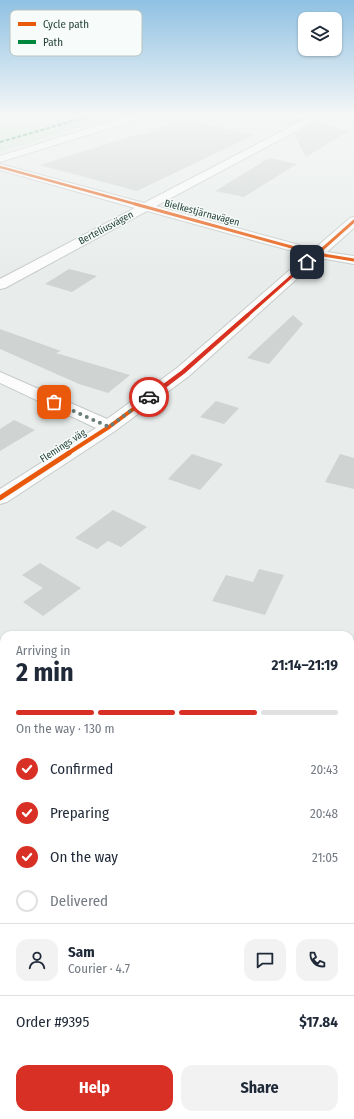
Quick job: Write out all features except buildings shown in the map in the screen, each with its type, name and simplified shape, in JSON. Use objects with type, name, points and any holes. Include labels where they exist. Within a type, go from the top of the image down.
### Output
[{"type":"street","name":"Bielkestjärnavägen","points":[[4,168],[317,254],[354,260]]},
{"type":"street","name":"Berteliusvägen","points":[[0,285],[219,168]]},
{"type":"street","name":"Flemings väg","points":[[0,498],[109,427],[183,372],[354,221]]},
{"type":"street","points":[[0,377],[109,427]]},
{"type":"cycle path","points":[[4,168],[317,254],[354,260]]},
{"type":"cycle path","points":[[0,498],[109,427],[183,372],[354,221]]},
{"type":"way so far","points":[[54,402],[109,427],[149,397]]},
{"type":"route","points":[[149,397],[183,372],[307,262]]}]
